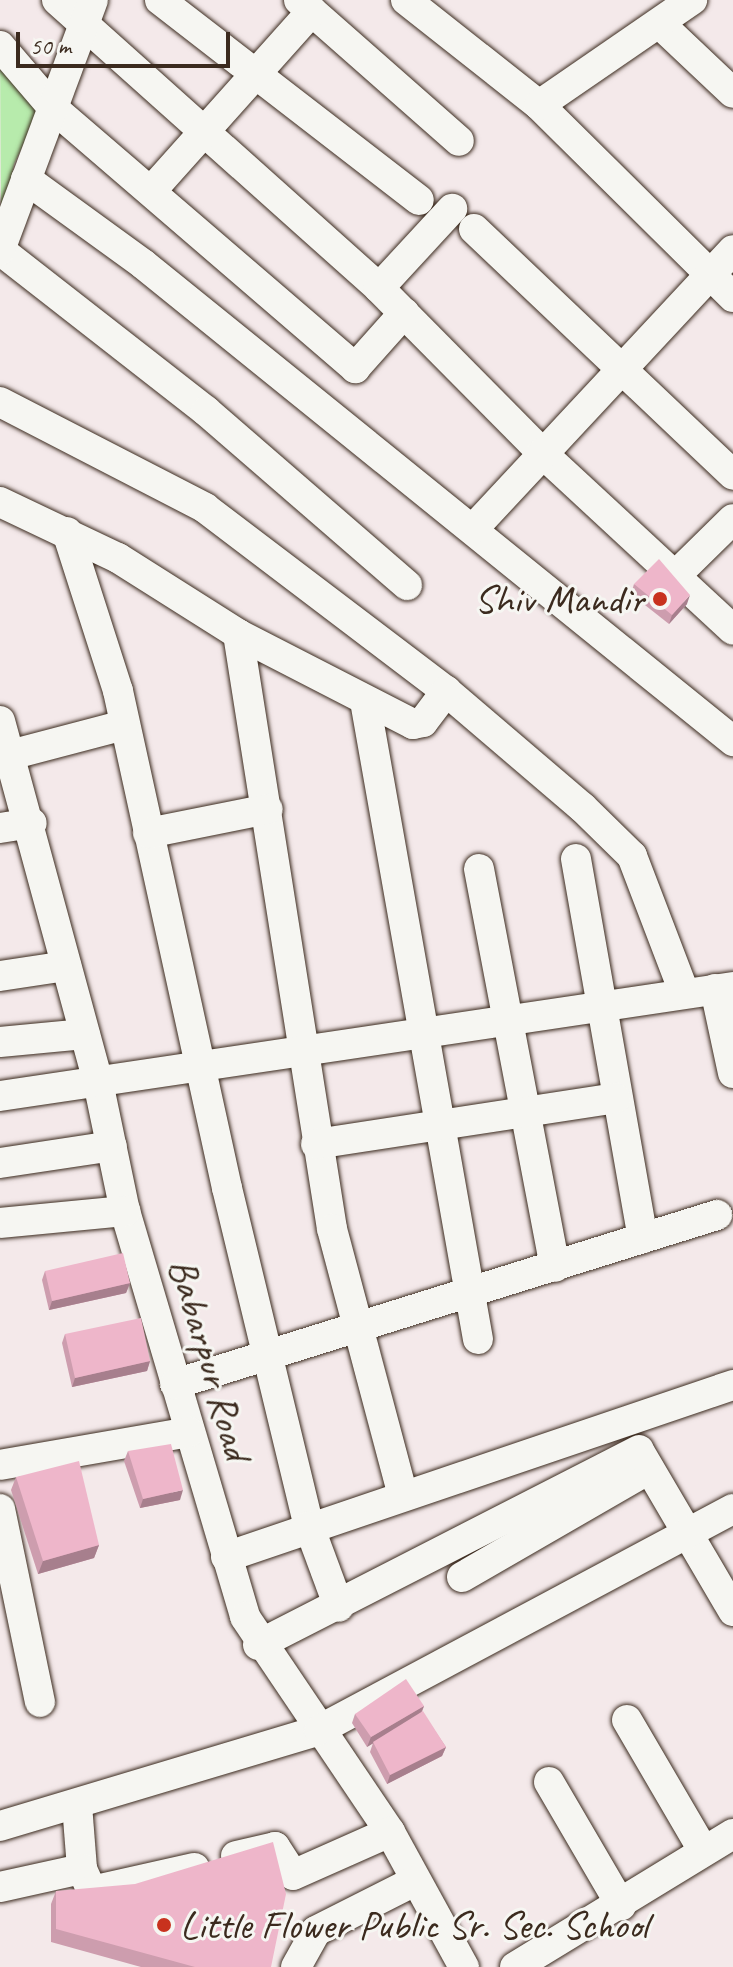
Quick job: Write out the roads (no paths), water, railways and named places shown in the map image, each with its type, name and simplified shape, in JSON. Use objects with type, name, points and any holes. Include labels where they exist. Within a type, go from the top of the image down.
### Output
[{"type":"street","points":[[57,0],[88,14],[202,132],[379,288],[542,453],[733,630]]},
{"type":"street","points":[[160,0],[419,200]]},
{"type":"street","points":[[406,0],[539,105],[733,297]]},
{"type":"street","points":[[539,105],[692,0]]},
{"type":"street","points":[[152,190],[305,6],[459,141]]},
{"type":"street","points":[[88,14],[0,250],[206,411],[407,585]]},
{"type":"street","points":[[660,24],[733,93]]},
{"type":"street","points":[[0,46],[53,108],[152,190],[355,368],[404,313]]},
{"type":"street","points":[[26,179],[473,529],[733,741]]},
{"type":"street","points":[[379,288],[463,219],[733,475]]},
{"type":"street","points":[[473,529],[621,366],[733,250]]},
{"type":"street","points":[[0,402],[169,485],[446,691],[632,856],[684,992]]},
{"type":"street","points":[[0,502],[67,532],[238,634],[365,701],[418,725],[446,691]]},
{"type":"street","points":[[675,576],[733,519]]},
{"type":"street","points":[[67,532],[124,725],[309,1526],[339,1607]]},
{"type":"street","points":[[238,634],[268,809],[298,1048],[316,1144],[355,1328],[403,1496]]},
{"type":"street","points":[[365,701],[427,1034],[478,1339]]},
{"type":"street","name":"Babarpur Road","points":[[0,721],[32,823],[98,1082],[125,1211],[226,1557],[258,1645],[390,1832],[464,1967]]},
{"type":"street","points":[[10,755],[124,725]]},
{"type":"street","points":[[148,833],[268,809]]},
{"type":"street","points":[[0,828],[32,823]]},
{"type":"street","points":[[576,859],[597,1005],[643,1238]]},
{"type":"street","points":[[479,869],[522,1111],[555,1267]]},
{"type":"street","points":[[0,976],[66,966]]},
{"type":"street","points":[[0,1096],[204,1062],[427,1034],[597,1005],[724,988],[733,1073]]},
{"type":"street","points":[[0,1042],[85,1034]]},
{"type":"street","points":[[316,1144],[615,1098]]},
{"type":"street","points":[[0,1163],[112,1146]]},
{"type":"street","points":[[0,1223],[125,1211]]},
{"type":"street","points":[[175,1384],[717,1215]]},
{"type":"street","points":[[462,1577],[638,1448],[733,1385]]},
{"type":"street","points":[[0,1465],[189,1432]]},
{"type":"street","points":[[226,1557],[403,1496],[638,1448]]},
{"type":"street","points":[[638,1448],[733,1611]]},
{"type":"street","points":[[258,1645],[339,1607],[638,1448]]},
{"type":"street","points":[[0,1509],[40,1702]]},
{"type":"street","points":[[0,1826],[319,1730],[733,1509]]},
{"type":"street","points":[[627,1720],[703,1850]]},
{"type":"street","points":[[549,1782],[621,1905]]},
{"type":"street","points":[[77,1805],[82,1869],[92,1891],[272,1847],[293,1875],[390,1832]]},
{"type":"street","points":[[515,1967],[733,1834]]},
{"type":"street","points":[[0,1887],[82,1869]]},
{"type":"street","points":[[296,1967],[316,1931],[415,1881]]},
{"type":"place","name":"Shiv Mandir","points":[[660,599]]},
{"type":"place","name":"Little Flower Public Sr. Sec. School","points":[[164,1925]]}]
